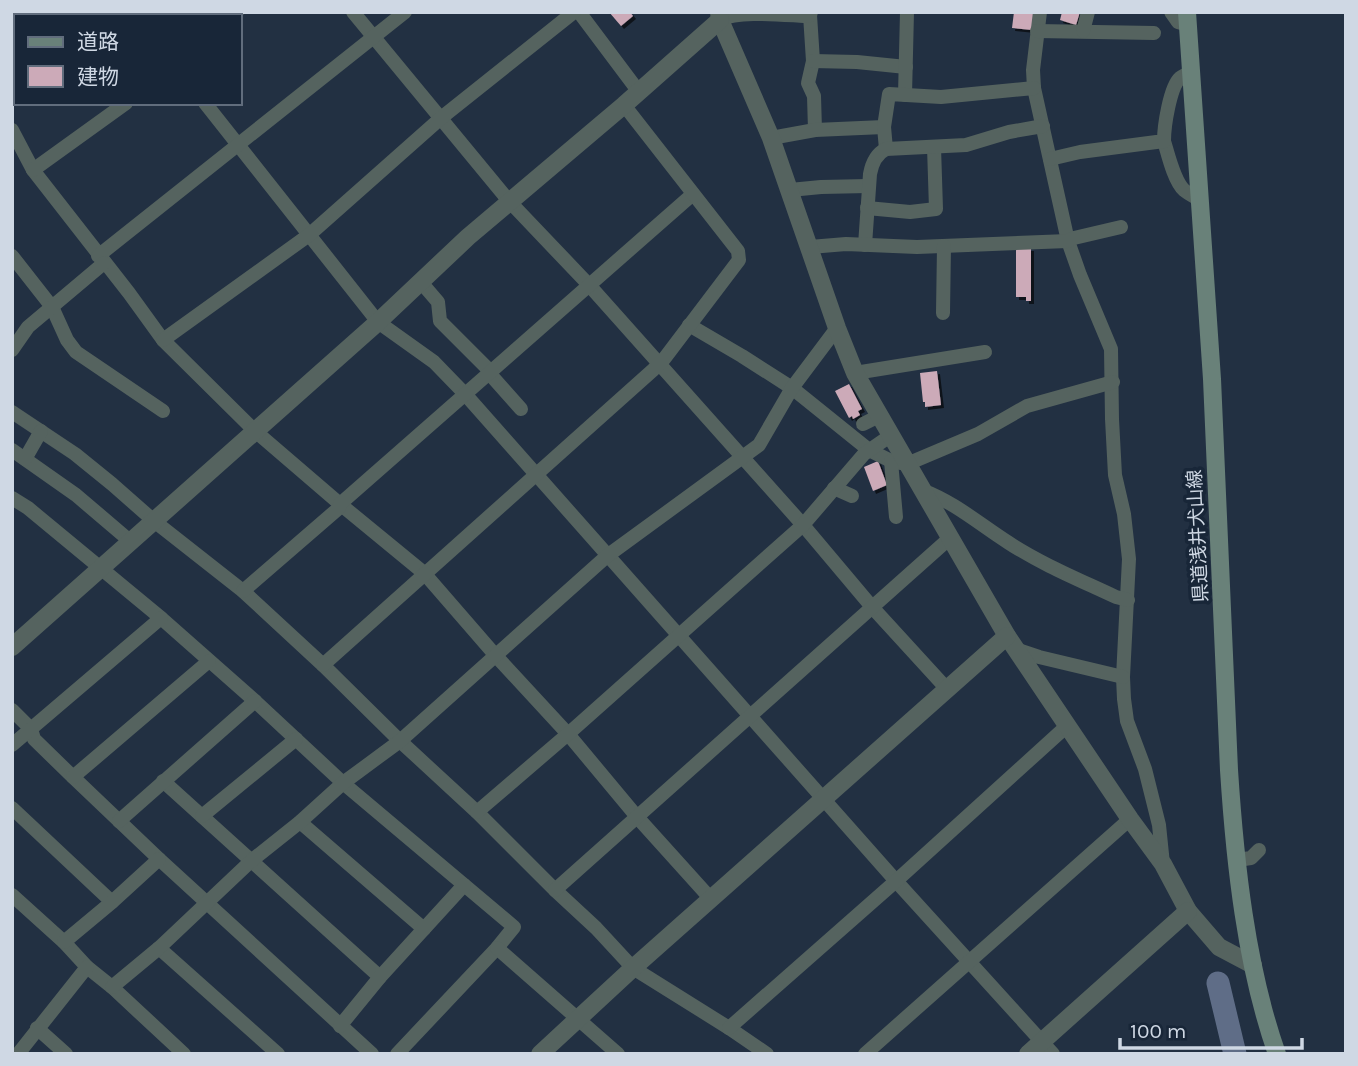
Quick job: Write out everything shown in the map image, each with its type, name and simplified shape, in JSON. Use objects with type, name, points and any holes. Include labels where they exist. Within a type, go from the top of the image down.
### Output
[{"type":"main road","name":"県道浅井犬山線","points":[[1187,19],[1212,379],[1229,770],[1237,860],[1253,965],[1277,1054]]},
{"type":"street","points":[[354,12],[509,201],[589,285],[947,690]]},
{"type":"street","points":[[12,350],[28,327],[101,259],[405,12]]},
{"type":"street","points":[[163,341],[309,235],[441,118],[576,12],[639,92]]},
{"type":"street","points":[[905,95],[907,12]]},
{"type":"street","points":[[1040,12],[1033,70],[1034,88],[1068,241],[1111,349],[1115,475],[1124,514],[1129,559],[1123,677],[1127,721],[1145,769],[1159,825],[1163,864]]},
{"type":"street","points":[[1083,32],[1088,12]]},
{"type":"street","points":[[1171,12],[1178,22],[1187,19]]},
{"type":"street","points":[[13,645],[378,322],[509,201],[639,92],[720,16],[804,16],[811,13],[813,61],[808,83],[814,96],[815,130]]},
{"type":"street","points":[[720,16],[771,138],[871,420],[890,436],[899,463],[896,517]]},
{"type":"street","points":[[1037,31],[1154,33]]},
{"type":"street","points":[[813,61],[906,66]]},
{"type":"street","points":[[1191,72],[1176,84],[1166,117],[1164,141],[1181,186],[1200,200]]},
{"type":"street","points":[[886,149],[884,127],[889,94],[941,97],[1034,88]]},
{"type":"street","points":[[33,170],[123,105]]},
{"type":"street","points":[[207,105],[378,322],[434,362],[465,394],[896,881],[1048,1048]]},
{"type":"street","points":[[323,665],[659,364],[739,260],[738,251],[727,227],[693,194],[624,105]]},
{"type":"street","points":[[865,245],[868,186],[872,163],[879,153],[886,149],[965,145],[1009,132],[1043,126]]},
{"type":"street","points":[[771,138],[815,130],[884,127]]},
{"type":"street","points":[[12,130],[33,170],[163,341],[255,431],[424,573],[711,899]]},
{"type":"street","points":[[1050,159],[1080,152],[1164,141]]},
{"type":"street","points":[[867,208],[910,212],[936,209],[934,147]]},
{"type":"street","points":[[790,190],[868,186]]},
{"type":"street","points":[[243,591],[693,194]]},
{"type":"street","points":[[810,247],[846,244],[917,247],[1068,241],[1121,227]]},
{"type":"street","points":[[943,313],[944,246]]},
{"type":"street","points":[[12,256],[52,306],[66,340],[76,352],[163,411]]},
{"type":"street","points":[[420,281],[438,302],[440,321],[488,369],[521,409]]},
{"type":"street","points":[[689,325],[792,388],[869,450],[899,463],[922,490],[1013,643],[1163,864],[1188,911],[1219,947],[1253,965]]},
{"type":"street","points":[[112,987],[159,948],[251,861],[343,783],[400,741],[607,556],[759,445],[792,388],[837,328]]},
{"type":"street","points":[[855,373],[985,352]]},
{"type":"street","points":[[899,463],[978,434],[1027,406],[1112,382]]},
{"type":"street","points":[[12,412],[113,484],[153,521],[243,591],[477,812],[596,928],[633,968],[767,1054]]},
{"type":"street","points":[[25,459],[41,431]]},
{"type":"street","points":[[477,812],[803,525],[869,450],[890,436]]},
{"type":"street","points":[[12,450],[76,495],[130,541]]},
{"type":"street","points":[[834,488],[852,496]]},
{"type":"street","points":[[922,490],[941,498],[1045,564],[1128,600]]},
{"type":"street","points":[[12,498],[28,508],[161,618],[343,783],[514,927],[397,1054]]},
{"type":"street","points":[[555,890],[951,537]]},
{"type":"street","points":[[19,735],[161,618]]},
{"type":"street","points":[[1013,643],[1123,677]]},
{"type":"street","points":[[540,1054],[633,968],[947,690],[1013,643]]},
{"type":"street","points":[[73,778],[209,661]]},
{"type":"street","points":[[119,821],[255,701]]},
{"type":"street","points":[[12,710],[19,735]]},
{"type":"street","points":[[729,1028],[1068,725]]},
{"type":"street","points":[[19,735],[34,739],[159,859],[372,1054]]},
{"type":"street","points":[[202,816],[296,739]]},
{"type":"street","points":[[163,781],[380,977]]},
{"type":"street","points":[[12,808],[113,902]]},
{"type":"street","points":[[865,1054],[1130,819]]},
{"type":"street","points":[[300,822],[424,929]]},
{"type":"street","points":[[1237,860],[1251,858],[1259,850]]},
{"type":"street","points":[[64,942],[113,902],[159,859]]},
{"type":"street","points":[[341,1026],[380,977],[464,885]]},
{"type":"street","points":[[12,895],[184,1054]]},
{"type":"street","points":[[1028,1054],[1048,1048],[1188,911]]},
{"type":"street","points":[[159,948],[278,1054]]},
{"type":"street","points":[[497,948],[618,1054]]},
{"type":"street","points":[[18,1054],[87,967]]},
{"type":"street","points":[[37,1028],[66,1054]]},
{"type":"building","points":[[609,12],[630,12],[633,16],[621,26]]},
{"type":"building","points":[[1014,12],[1034,12],[1032,30],[1012,28]]},
{"type":"building","points":[[1062,12],[1080,12],[1076,25],[1060,20]]},
{"type":"building","points":[[1016,248],[1031,248],[1031,301],[1026,301],[1026,297],[1016,297]]},
{"type":"building","points":[[937,371],[941,405],[925,407],[920,373]]},
{"type":"building","points":[[849,384],[862,409],[858,411],[860,415],[853,419],[852,416],[849,418],[835,391]]},
{"type":"building","points":[[878,461],[887,485],[873,491],[864,467]]},
{"type":"waterway","points":[[1218,983],[1235,1054]]}]
